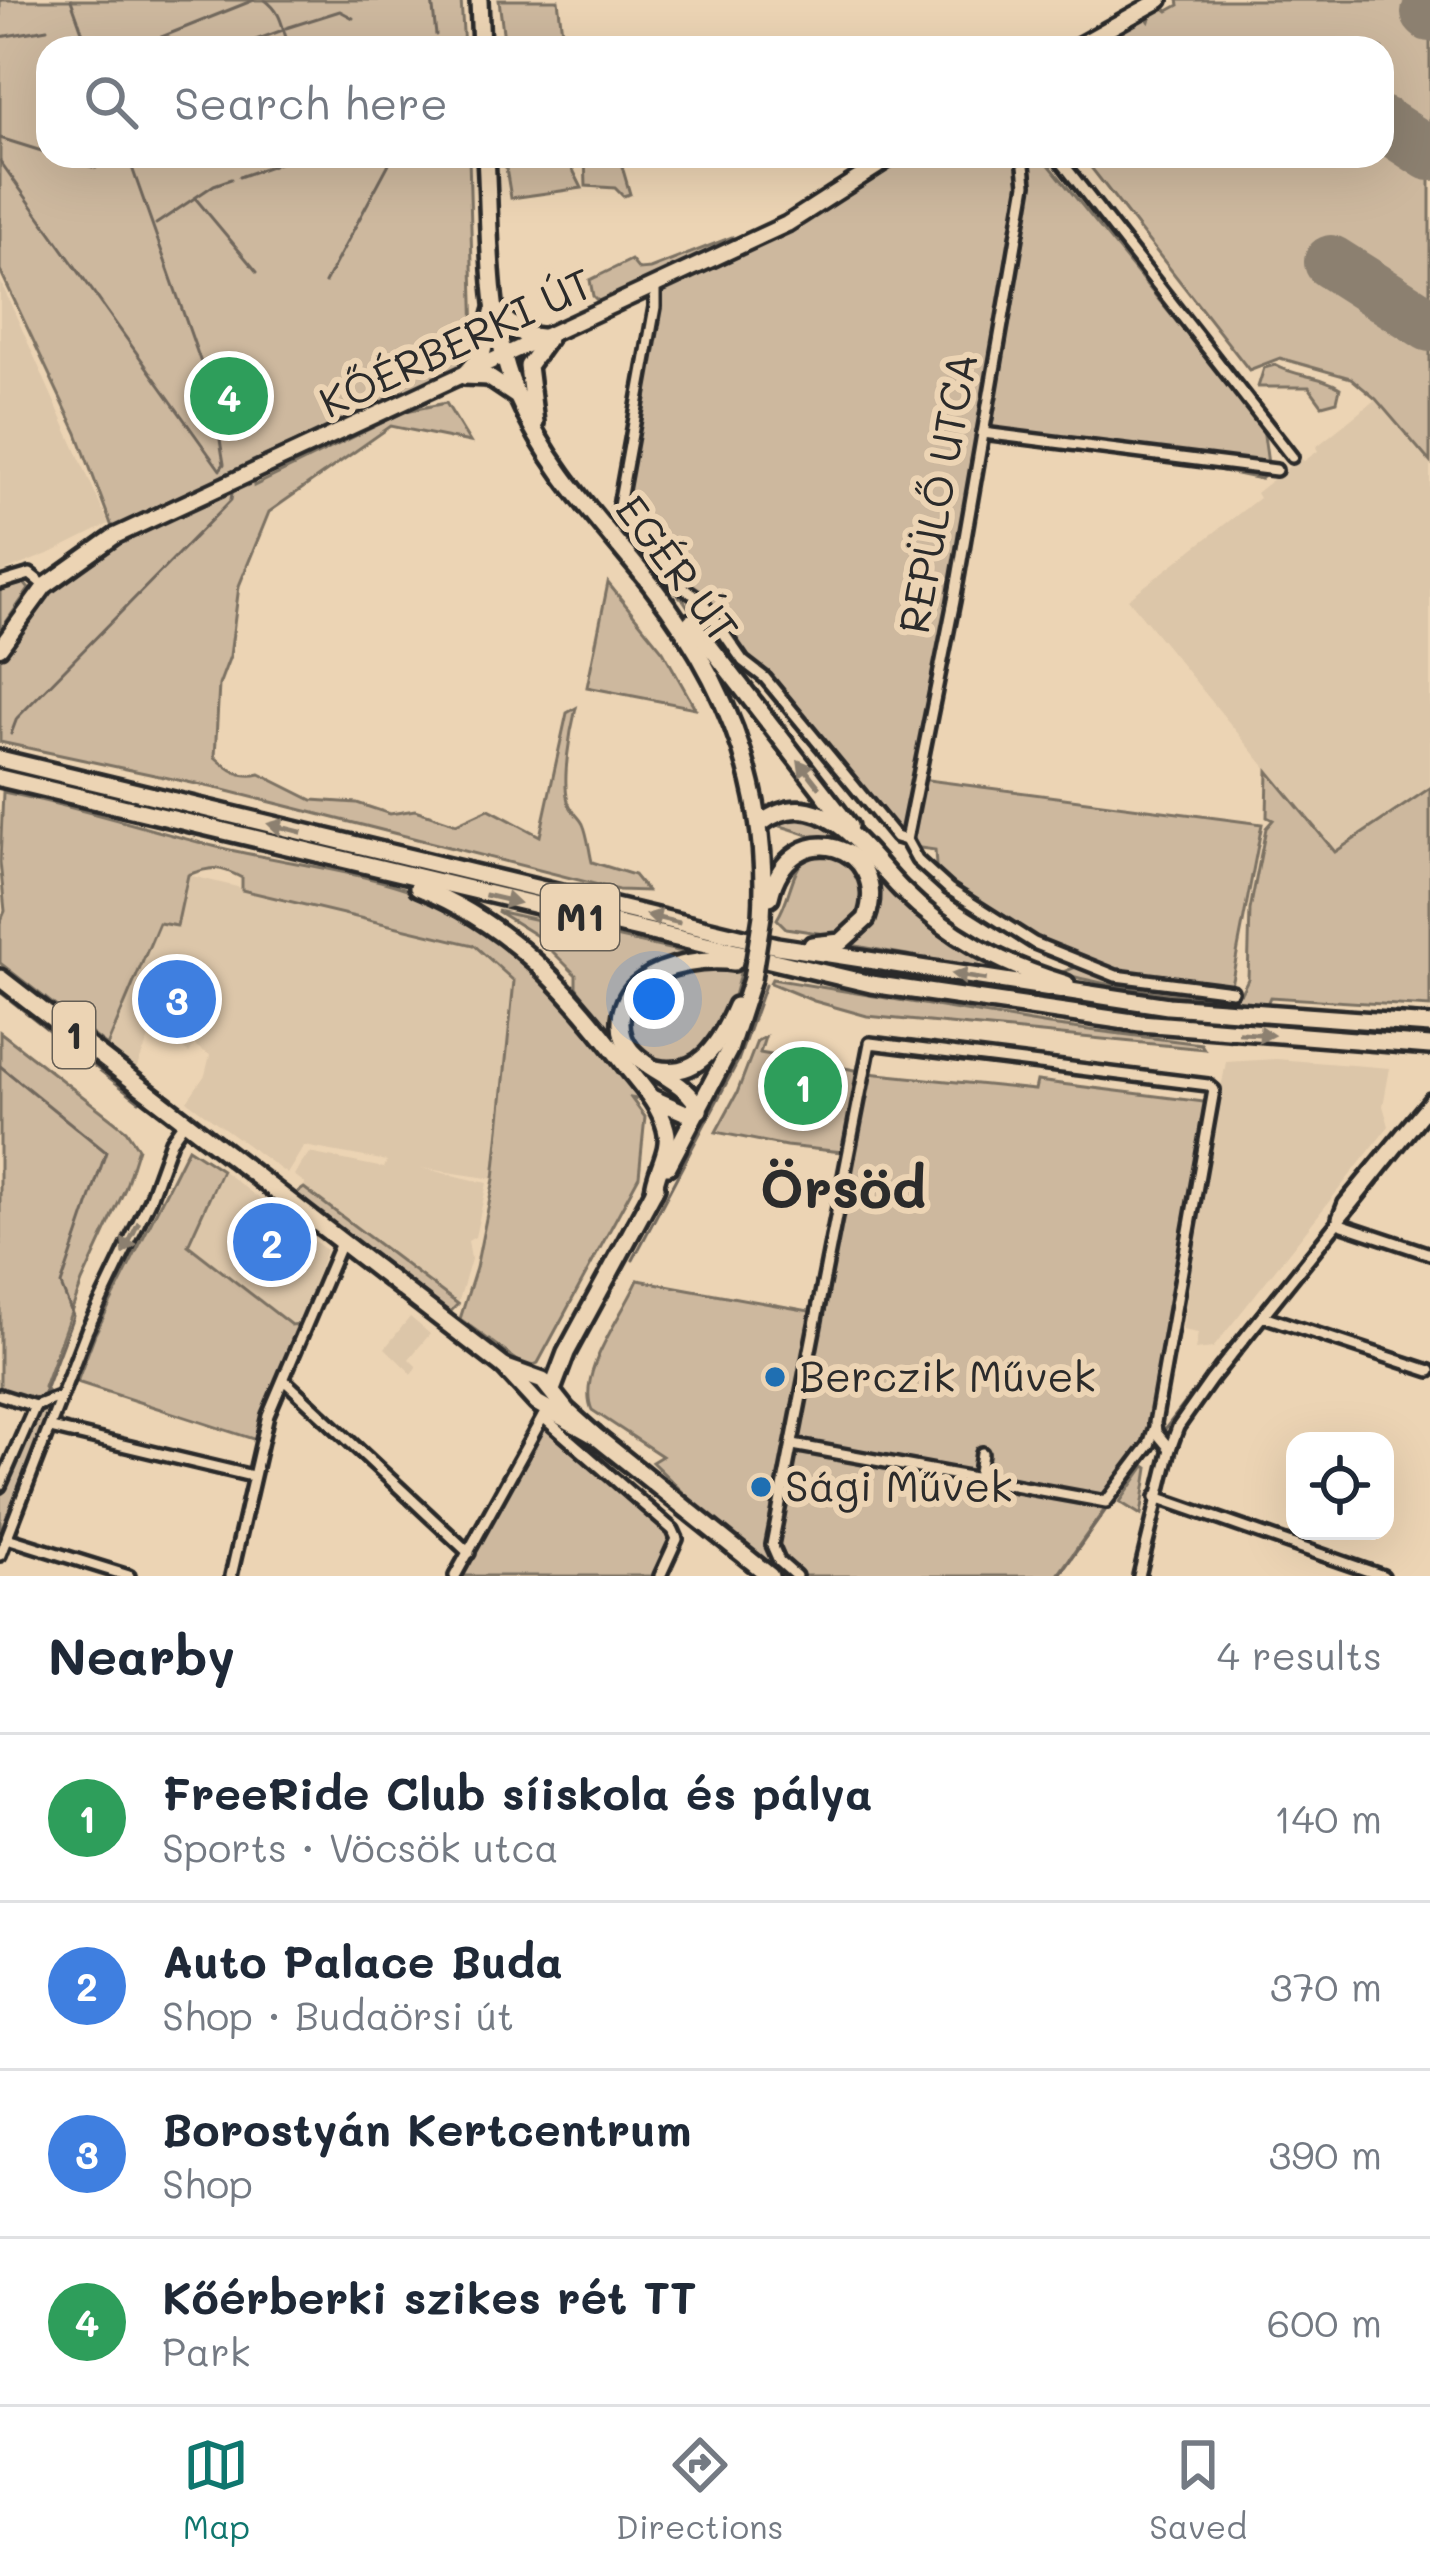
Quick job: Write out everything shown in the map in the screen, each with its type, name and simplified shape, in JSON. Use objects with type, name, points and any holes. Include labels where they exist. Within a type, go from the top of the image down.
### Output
[{"type":"main road","points":[[479,0],[480,36]]},
{"type":"main road","name":"EGÉR ÚT","points":[[486,168],[494,309],[517,397],[578,499],[650,582],[688,634],[724,698],[748,762],[764,869],[752,979],[734,1038],[545,1399]]},
{"type":"main road","points":[[464,376],[482,355],[494,309],[524,335],[548,338]]},
{"type":"main road","points":[[536,433],[526,378],[533,356],[548,338]]},
{"type":"main road","points":[[464,376],[488,377],[517,397]]},
{"type":"main road","points":[[650,582],[674,601],[880,867]]},
{"type":"main road","name":"M1","points":[[0,759],[777,946],[1168,1006],[1430,1024]]},
{"type":"main road","name":"M1","points":[[0,778],[813,972],[1140,1023],[1430,1046]]},
{"type":"main road","points":[[760,824],[771,815],[794,809],[824,815],[932,917],[990,956],[1058,981],[1139,994],[1168,1006]]},
{"type":"main road","points":[[762,916],[781,870],[805,848],[827,845],[844,850],[868,879],[872,901],[857,932],[833,944],[777,946]]},
{"type":"main road","points":[[348,862],[458,904],[518,943],[568,991],[661,1116],[668,1138],[654,1191]]},
{"type":"main road","points":[[649,1096],[686,1113],[699,1110],[692,1095],[631,1051],[621,1024],[628,997],[648,977],[718,960],[813,972]]},
{"type":"main road","name":"1","points":[[0,978],[182,1126],[504,1367],[527,1375],[545,1399]]},
{"type":"main road","points":[[653,1069],[687,1070],[704,1059],[752,979]]},
{"type":"main road","points":[[527,1375],[548,1369],[566,1353]]},
{"type":"main road","points":[[566,1353],[561,1392],[567,1406],[594,1435]]},
{"type":"main road","name":"1","points":[[504,1367],[511,1378],[594,1435],[770,1576]]},
{"type":"street","points":[[1096,36],[1160,0]]},
{"type":"street","name":"KŐÉRBERKI ÚT","points":[[0,648],[45,586],[115,536],[655,288],[787,224],[874,168]]},
{"type":"street","name":"REPÜLŐ UTCA","points":[[906,840],[983,433],[1024,168]]},
{"type":"street","points":[[1066,168],[1292,457]]},
{"type":"street","points":[[655,288],[656,307],[616,517],[675,582],[700,599],[743,661],[765,678],[896,837],[906,840],[917,860],[949,889],[1034,943],[1115,976],[1232,991]]},
{"type":"street","points":[[983,433],[1276,470]]},
{"type":"street","points":[[0,584],[30,574],[45,586]]},
{"type":"street","points":[[796,1576],[778,1561],[772,1545],[870,1043],[1208,1085],[1216,1093],[1161,1438],[1156,1497],[1139,1576]]},
{"type":"street","points":[[793,1445],[1106,1502],[1149,1445],[1189,1412],[1337,1223],[1344,1203],[1430,1103]]},
{"type":"street","points":[[0,1555],[59,1397],[182,1126]]},
{"type":"street","points":[[1337,1223],[1430,1254]]},
{"type":"street","points":[[231,1576],[268,1415],[341,1243]]},
{"type":"street","points":[[1263,1316],[1430,1371]]},
{"type":"street","points":[[285,1381],[470,1553]]},
{"type":"street","points":[[0,1395],[35,1406],[59,1397]]},
{"type":"street","points":[[455,1576],[545,1399],[674,1530],[676,1539],[660,1576]]},
{"type":"street","points":[[0,1486],[35,1406]]},
{"type":"street","points":[[51,1428],[252,1476]]},
{"type":"street","points":[[977,1479],[982,1454]]},
{"type":"street","points":[[1156,1497],[1383,1576]]},
{"type":"street","points":[[7,1538],[129,1576]]},
{"type":"shaded area","points":[[0,0],[461,0],[463,36],[36,36],[36,168],[469,168],[474,338],[461,337],[468,354],[460,368],[251,462],[254,486],[406,411],[446,403],[470,442],[391,426],[269,512],[239,586],[230,656],[219,685],[215,757],[235,772],[260,774],[312,800],[357,803],[390,814],[415,810],[456,824],[489,809],[540,836],[567,713],[576,708],[566,768],[569,805],[583,824],[592,862],[634,875],[647,891],[618,890],[220,789],[0,742],[0,648],[32,602],[115,535],[77,433],[0,270]]},
{"type":"shaded area","points":[[499,0],[558,0],[562,36],[504,36]]},
{"type":"shaded area","points":[[1178,0],[1430,0],[1430,462],[1376,399],[1351,378],[1280,358],[1249,370],[1091,168],[1394,168],[1394,36],[1111,36],[1146,17],[1149,21],[1163,7],[1168,11],[1179,5]]},
{"type":"shaded area","points":[[506,168],[572,168],[582,188],[511,198]]},
{"type":"shaded area","points":[[585,168],[622,168],[630,194],[623,196],[615,188],[586,186]]},
{"type":"shaded area","points":[[874,168],[1052,168],[1263,428],[1269,471],[1261,479],[1132,452],[984,433],[920,779],[1262,824],[1230,990],[1113,974],[1057,953],[946,885],[936,866],[935,850],[901,840],[683,585],[620,524],[655,288],[787,224]]},
{"type":"shaded area","points":[[732,237],[733,241],[599,302],[593,296],[590,280],[631,260],[639,270],[650,269]]},
{"type":"shaded area","points":[[0,280],[109,524],[0,573]]},
{"type":"shaded area","points":[[1275,365],[1340,388],[1337,401],[1322,405],[1309,387],[1258,387],[1264,368]]},
{"type":"shaded area","points":[[1376,399],[1430,462],[1430,788],[1335,852],[1128,599],[1259,498],[1256,493],[1296,461],[1318,451],[1316,447]]},
{"type":"shaded area","points":[[627,534],[692,597],[719,632],[716,639],[711,642],[684,601],[655,573]]},
{"type":"shaded area","points":[[24,583],[29,589],[0,631],[0,590]]},
{"type":"shaded area","points":[[608,583],[663,651],[695,708],[587,687]]},
{"type":"shaded area","points":[[1268,771],[1335,852],[1430,788],[1430,1007],[1270,997],[1267,1004],[1137,989],[1060,973],[1076,967],[1113,979],[1241,993],[1248,979],[1250,910],[1266,828],[1273,820],[1267,817]]},
{"type":"shaded area","points":[[3,792],[217,847],[408,889],[465,915],[540,975],[643,1100],[631,1098],[645,1117],[639,1176],[538,1363],[522,1364],[460,1319],[494,1179],[514,981],[474,945],[242,890],[242,878],[210,869],[188,875],[177,926],[159,923],[107,1046],[0,963],[0,923],[5,911],[0,862]]},
{"type":"shaded area","points":[[806,815],[847,841],[928,922],[1004,972],[845,944],[868,919],[877,898],[875,880],[864,864],[845,851],[774,824],[777,819]]},
{"type":"shaded area","points":[[837,856],[859,877],[861,904],[852,923],[837,936],[786,928],[777,919],[804,858]]},
{"type":"shaded area","points":[[188,875],[474,945],[514,981],[494,1179],[421,1168],[487,1183],[475,1237],[468,1241],[471,1259],[458,1304],[304,1188],[305,1183],[294,1175],[309,1153],[384,1168],[387,1161],[304,1146],[287,1174],[187,1101],[205,1075],[210,1055],[194,1045],[189,1053],[153,1029],[136,1069],[107,1046],[160,922],[178,926]]},
{"type":"shaded area","points":[[497,911],[701,956],[643,975],[615,1028],[687,1104],[656,1094],[576,987],[576,975],[537,936]]},
{"type":"shaded area","points":[[741,968],[738,980],[725,1019],[703,1054],[664,1068],[638,1054],[626,1017],[640,988],[681,970]]},
{"type":"shaded area","points":[[772,979],[1049,1025],[1201,1044],[1204,1049],[867,1016],[814,1001],[770,983]]},
{"type":"shaded area","points":[[0,1032],[126,1130],[138,1148],[44,1387],[56,1403],[0,1547],[0,1470],[25,1412],[24,1407],[0,1401]]},
{"type":"shaded area","points":[[765,1037],[760,1053],[861,1071],[843,1152],[716,1132],[757,1041]]},
{"type":"shaded area","points":[[1276,1059],[1390,1068],[1383,1106],[1389,1126],[1213,1348],[1195,1350],[1198,1333],[1182,1330],[1192,1241],[1226,1062]]},
{"type":"shaded area","points":[[868,1073],[1035,1090],[1037,1081],[1212,1103],[1150,1426],[1155,1439],[1057,1576],[783,1576],[726,1534],[652,1462],[662,1456],[592,1410],[590,1379],[596,1362],[638,1280],[809,1311],[822,1305]]},
{"type":"shaded area","points":[[188,1148],[222,1170],[188,1245],[291,1325],[300,1324],[256,1440],[77,1382],[95,1334]]},
{"type":"shaded area","points":[[222,1170],[326,1250],[300,1324],[291,1325],[187,1245]]},
{"type":"shaded area","points":[[304,1188],[458,1304],[450,1312],[414,1291],[294,1195]]},
{"type":"shaded area","points":[[410,1317],[430,1334],[409,1359],[417,1367],[412,1374],[385,1348]]},
{"type":"shaded area","points":[[545,1417],[677,1529],[658,1576],[458,1576]]},
{"type":"shaded area","points":[[1148,1468],[1141,1515],[1120,1502]]},
{"type":"waterway","points":[[71,0],[84,36]]},
{"type":"waterway","points":[[164,36],[254,0]]},
{"type":"waterway","points":[[265,0],[279,16],[286,36]]},
{"type":"waterway","points":[[432,0],[436,35]]},
{"type":"waterway","points":[[286,28],[340,11],[353,18]]},
{"type":"waterway","points":[[0,37],[47,29]]},
{"type":"waterway","points":[[267,36],[283,30]]},
{"type":"waterway","points":[[0,138],[36,149]]},
{"type":"waterway","points":[[0,161],[220,470]]},
{"type":"waterway","points":[[132,168],[213,397],[221,468]]},
{"type":"waterway","points":[[239,177],[265,168]]},
{"type":"waterway","points":[[325,283],[387,168]]},
{"type":"waterway","points":[[156,224],[214,185],[231,179]]},
{"type":"waterway","points":[[196,199],[257,272]]},
{"type":"waterway","points":[[11,734],[17,718],[231,500],[232,493]]},
{"type":"waterway","points":[[633,1260],[738,1061],[765,985]]},
{"type":"waterway","points":[[0,992],[139,1101]]},
{"type":"waterway","points":[[0,1066],[106,1152],[61,1285],[73,1316],[44,1393]]},
{"type":"waterway","points":[[1214,1364],[1324,1228]]},
{"type":"waterway","points":[[1162,1433],[1201,1382]]},
{"type":"waterway","points":[[0,1532],[51,1410]]},
{"type":"waterway","points":[[1059,1576],[1110,1504]]},
{"type":"runway","points":[[1394,131],[1430,154]]},
{"type":"runway","points":[[1331,262],[1430,325]]},
{"type":"place","name":"Kőérberki szikes rét TT","points":[[229,396]]},
{"type":"place","name":"Borostyán Kertcentrum","points":[[177,999]]},
{"type":"place","name":"FreeRide Club síiskola és pálya","points":[[803,1086]]},
{"type":"place","name":"Auto Palace Buda","points":[[272,1242]]},
{"type":"place","name":"Berczik Művek","points":[[775,1377]]},
{"type":"place","name":"Sági Művek","points":[[761,1487]]},
{"type":"district","name":"Örsöd","points":[[843,1189]]}]
